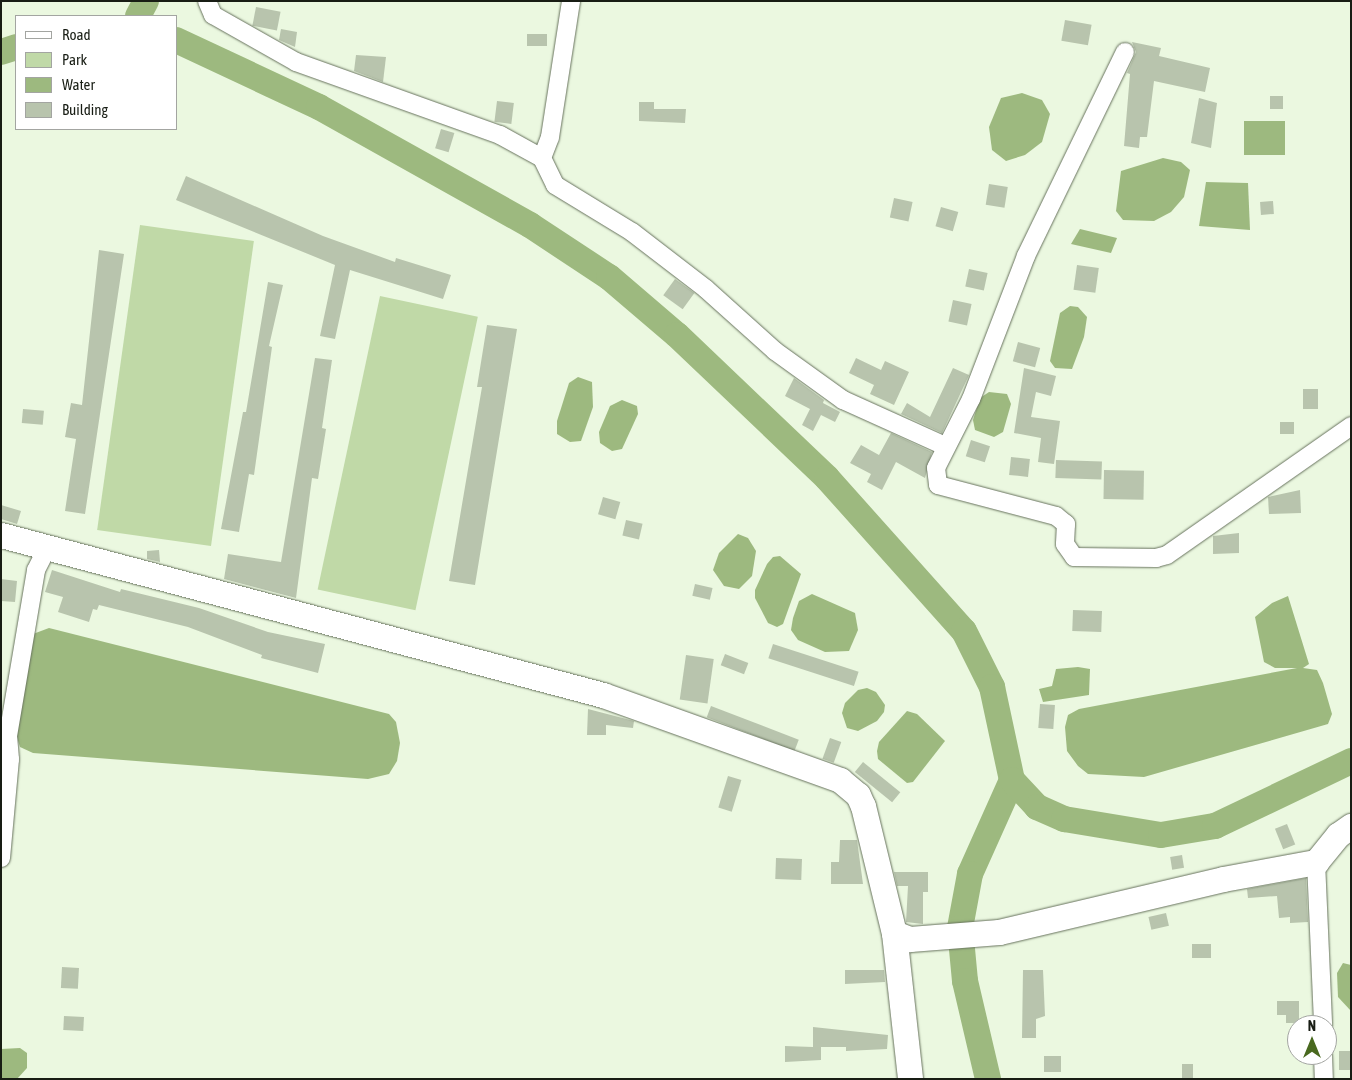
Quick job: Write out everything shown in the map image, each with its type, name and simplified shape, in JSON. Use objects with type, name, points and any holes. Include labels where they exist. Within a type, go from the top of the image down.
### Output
[{"type":"street","points":[[207,1],[213,15],[296,62],[500,135],[542,158],[555,185],[632,232],[706,289],[775,350],[843,400],[945,446]]},
{"type":"street","points":[[542,158],[550,136],[571,1]]},
{"type":"street","points":[[1125,52],[1026,256],[971,398],[945,446],[936,468],[938,485],[1056,516],[1066,524],[1066,544],[1074,557],[1136,560],[1167,555],[1351,426]]},
{"type":"street","points":[[1,535],[603,695],[840,780],[858,795],[863,806],[894,933],[910,1079]]},
{"type":"street","points":[[1,858],[10,759],[8,736],[36,570],[47,548]]},
{"type":"street","points":[[894,933],[910,939],[999,932],[1223,879],[1316,862],[1338,835],[1351,826]]},
{"type":"street","points":[[1316,862],[1323,1015]]},
{"type":"street","points":[[1323,1065],[1324,1079]]},
{"type":"green space","points":[[140,225],[254,241],[211,546],[97,530]]},
{"type":"green space","points":[[380,296],[478,317],[415,610],[318,589]]},
{"type":"water","points":[[1022,93],[1042,100],[1050,114],[1042,142],[1025,155],[1006,161],[992,150],[989,127],[1001,98]]},
{"type":"water","points":[[1244,121],[1285,121],[1285,155],[1244,155]]},
{"type":"water","points":[[1163,158],[1181,162],[1190,170],[1184,197],[1171,212],[1154,221],[1123,220],[1116,211],[1121,171]]},
{"type":"water","points":[[1206,182],[1248,183],[1250,230],[1199,226]]},
{"type":"water","points":[[1080,229],[1117,238],[1111,253],[1071,244]]},
{"type":"water","points":[[1070,306],[1078,307],[1087,317],[1084,337],[1072,369],[1055,368],[1050,361],[1060,313]]},
{"type":"water","points":[[578,377],[592,382],[593,407],[581,441],[570,442],[557,434],[557,421],[569,383]]},
{"type":"water","points":[[989,392],[1007,394],[1011,404],[1003,432],[994,437],[975,430],[973,420],[980,398]]},
{"type":"water","points":[[622,400],[637,406],[638,414],[622,449],[612,451],[600,443],[599,432],[610,406]]},
{"type":"water","points":[[738,534],[748,538],[756,551],[752,576],[739,589],[724,586],[713,570],[719,553]]},
{"type":"water","points":[[780,556],[801,574],[783,624],[777,627],[768,623],[755,598],[755,590],[767,564],[773,557]]},
{"type":"water","points":[[812,594],[855,613],[858,630],[849,651],[825,652],[798,640],[791,630],[799,601]]},
{"type":"water","points":[[1288,596],[1309,664],[1303,668],[1317,670],[1323,683],[1332,714],[1328,724],[1144,777],[1088,774],[1078,766],[1067,751],[1065,727],[1068,715],[1079,709],[1297,668],[1275,668],[1264,662],[1255,617],[1272,603]]},
{"type":"water","points":[[49,628],[389,714],[396,722],[400,743],[397,761],[389,774],[368,779],[33,753],[20,747],[16,734],[33,634]]},
{"type":"water","points":[[1078,667],[1090,669],[1089,695],[1043,702],[1039,689],[1052,686],[1056,669]]},
{"type":"water","points":[[867,688],[876,692],[885,705],[884,712],[877,721],[858,731],[847,728],[842,713],[845,703],[858,690]]},
{"type":"water","points":[[907,711],[917,714],[945,741],[913,782],[907,783],[878,759],[877,751],[879,742]]},
{"type":"water","points":[[1343,963],[1351,965],[1351,1011],[1338,997],[1337,973]]},
{"type":"water","points":[[20,1048],[27,1053],[27,1068],[17,1079],[1,1079],[1,1049]]},
{"type":"building","points":[[256,7],[281,12],[277,30],[252,26]]},
{"type":"building","points":[[1065,20],[1092,25],[1088,45],[1061,41]]},
{"type":"building","points":[[281,29],[297,32],[295,47],[279,40]]},
{"type":"building","points":[[527,34],[547,34],[547,46],[527,46]]},
{"type":"building","points":[[1132,42],[1161,48],[1159,56],[1210,68],[1205,92],[1154,81],[1147,137],[1140,137],[1139,148],[1124,146],[1130,74],[1127,73],[1136,52]]},
{"type":"building","points":[[356,55],[386,57],[383,82],[354,71]]},
{"type":"building","points":[[1270,96],[1283,96],[1283,109],[1270,109]]},
{"type":"building","points":[[1199,98],[1217,103],[1211,148],[1191,143]]},
{"type":"building","points":[[497,101],[514,103],[511,124],[494,122]]},
{"type":"building","points":[[639,102],[654,102],[654,109],[686,109],[685,123],[639,121]]},
{"type":"building","points":[[441,129],[454,133],[449,152],[435,148]]},
{"type":"building","points":[[186,176],[323,236],[395,262],[396,258],[451,275],[443,299],[350,270],[335,339],[320,336],[335,265],[176,200]]},
{"type":"building","points":[[989,184],[1008,187],[1004,208],[986,205]]},
{"type":"building","points":[[894,198],[913,202],[908,222],[890,218]]},
{"type":"building","points":[[1273,201],[1274,214],[1261,215],[1260,202]]},
{"type":"building","points":[[941,207],[958,212],[953,231],[935,226]]},
{"type":"building","points":[[99,250],[124,254],[85,514],[65,511],[76,439],[65,437],[71,403],[82,405]]},
{"type":"building","points":[[1077,265],[1099,268],[1095,293],[1074,290]]},
{"type":"building","points":[[969,269],[988,273],[984,291],[965,287]]},
{"type":"building","points":[[675,279],[694,293],[683,309],[663,295]]},
{"type":"building","points":[[268,282],[283,285],[269,346],[272,347],[254,475],[249,474],[239,532],[221,529],[243,412],[246,412]]},
{"type":"building","points":[[953,300],[972,304],[967,325],[948,322]]},
{"type":"building","points":[[487,325],[517,329],[475,585],[449,581],[482,387],[477,387]]},
{"type":"building","points":[[1018,342],[1040,348],[1035,367],[1013,361]]},
{"type":"building","points":[[315,358],[332,360],[322,428],[326,429],[318,479],[312,478],[296,598],[224,579],[228,554],[281,562]]},
{"type":"building","points":[[856,358],[881,370],[885,361],[909,372],[894,405],[870,394],[874,385],[849,373]]},
{"type":"building","points":[[953,368],[969,375],[942,433],[901,414],[907,403],[930,417]]},
{"type":"building","points":[[1024,368],[1056,376],[1051,396],[1036,392],[1031,417],[1060,421],[1054,464],[1038,462],[1041,438],[1014,433]]},
{"type":"building","points":[[794,378],[824,400],[823,403],[840,412],[835,422],[821,415],[813,431],[802,425],[810,409],[785,396]]},
{"type":"building","points":[[1303,389],[1318,389],[1318,409],[1303,409]]},
{"type":"building","points":[[23,409],[44,411],[43,425],[22,423]]},
{"type":"building","points":[[1280,422],[1294,422],[1294,434],[1280,434]]},
{"type":"building","points":[[891,433],[932,452],[925,478],[896,462],[882,490],[867,482],[871,474],[850,463],[861,445],[879,455]]},
{"type":"building","points":[[971,440],[990,446],[985,462],[966,456]]},
{"type":"building","points":[[1011,457],[1030,459],[1028,477],[1009,475]]},
{"type":"building","points":[[1056,460],[1102,462],[1101,480],[1055,478]]},
{"type":"building","points":[[1104,470],[1144,471],[1143,500],[1103,499]]},
{"type":"building","points":[[1300,490],[1301,513],[1269,514],[1268,497]]},
{"type":"building","points":[[603,497],[620,502],[615,519],[598,514]]},
{"type":"building","points":[[1,505],[21,511],[17,524],[1,519]]},
{"type":"building","points":[[626,520],[643,524],[639,539],[622,536]]},
{"type":"building","points":[[1239,533],[1239,553],[1213,554],[1213,536]]},
{"type":"building","points":[[159,550],[160,562],[147,559],[147,551]]},
{"type":"building","points":[[52,570],[120,592],[121,589],[199,608],[268,632],[325,644],[318,673],[261,658],[262,655],[188,627],[99,605],[97,610],[93,609],[89,622],[58,612],[63,597],[45,592]]},
{"type":"building","points":[[1,579],[17,581],[15,602],[1,601]]},
{"type":"building","points":[[695,584],[713,588],[710,600],[692,596]]},
{"type":"building","points":[[1073,610],[1102,611],[1101,632],[1072,631]]},
{"type":"building","points":[[773,644],[859,672],[854,686],[768,658]]},
{"type":"building","points":[[725,654],[748,663],[744,674],[721,665]]},
{"type":"building","points":[[686,655],[714,659],[707,703],[680,700]]},
{"type":"building","points":[[1040,704],[1055,705],[1053,729],[1038,728]]},
{"type":"building","points":[[711,706],[799,740],[794,751],[707,717]]},
{"type":"building","points":[[588,709],[634,721],[633,728],[606,725],[606,735],[587,735]]},
{"type":"building","points":[[830,738],[841,742],[834,763],[822,759]]},
{"type":"building","points":[[863,762],[900,792],[892,802],[855,772]]},
{"type":"building","points":[[728,776],[741,780],[732,812],[718,808]]},
{"type":"building","points":[[1287,824],[1295,844],[1283,849],[1275,829]]},
{"type":"building","points":[[840,840],[857,840],[863,884],[831,884],[831,862],[839,862]]},
{"type":"building","points":[[1182,855],[1184,868],[1172,870],[1170,857]]},
{"type":"building","points":[[776,858],[802,859],[801,880],[775,879]]},
{"type":"building","points":[[894,872],[928,872],[928,892],[923,892],[923,924],[906,922],[908,886],[897,886]]},
{"type":"building","points":[[1306,878],[1308,922],[1290,923],[1290,917],[1279,918],[1277,896],[1248,898],[1247,889]]},
{"type":"building","points":[[1166,913],[1169,926],[1151,930],[1148,917]]},
{"type":"building","points":[[1192,944],[1211,944],[1211,958],[1192,958]]},
{"type":"building","points":[[62,967],[79,968],[78,989],[61,988]]},
{"type":"building","points":[[845,970],[884,970],[885,982],[845,984]]},
{"type":"building","points":[[1023,970],[1043,970],[1045,1016],[1036,1019],[1036,1038],[1022,1038]]},
{"type":"building","points":[[1277,1001],[1299,1001],[1299,1015],[1287,1015],[1287,1023],[1286,1015],[1277,1015]]},
{"type":"building","points":[[64,1016],[84,1017],[83,1031],[63,1030]]},
{"type":"building","points":[[813,1027],[888,1035],[887,1049],[846,1051],[846,1047],[821,1047],[821,1060],[785,1062],[785,1046],[813,1047]]},
{"type":"building","points":[[1339,1051],[1351,1051],[1351,1070],[1339,1070]]},
{"type":"building","points":[[1044,1056],[1061,1056],[1061,1072],[1044,1072]]},
{"type":"building","points":[[1182,1064],[1193,1064],[1193,1079],[1182,1079]]},
{"type":"waterway","points":[[139,15],[146,1]]},
{"type":"waterway","points":[[178,41],[319,107],[530,225],[609,277],[677,335],[827,478],[964,631],[992,687],[1012,780],[970,874],[960,928],[965,981],[988,1079]]},
{"type":"waterway","points":[[1,52],[15,47]]},
{"type":"waterway","points":[[1012,780],[1037,807],[1064,819],[1161,835],[1215,826],[1351,761]]}]
